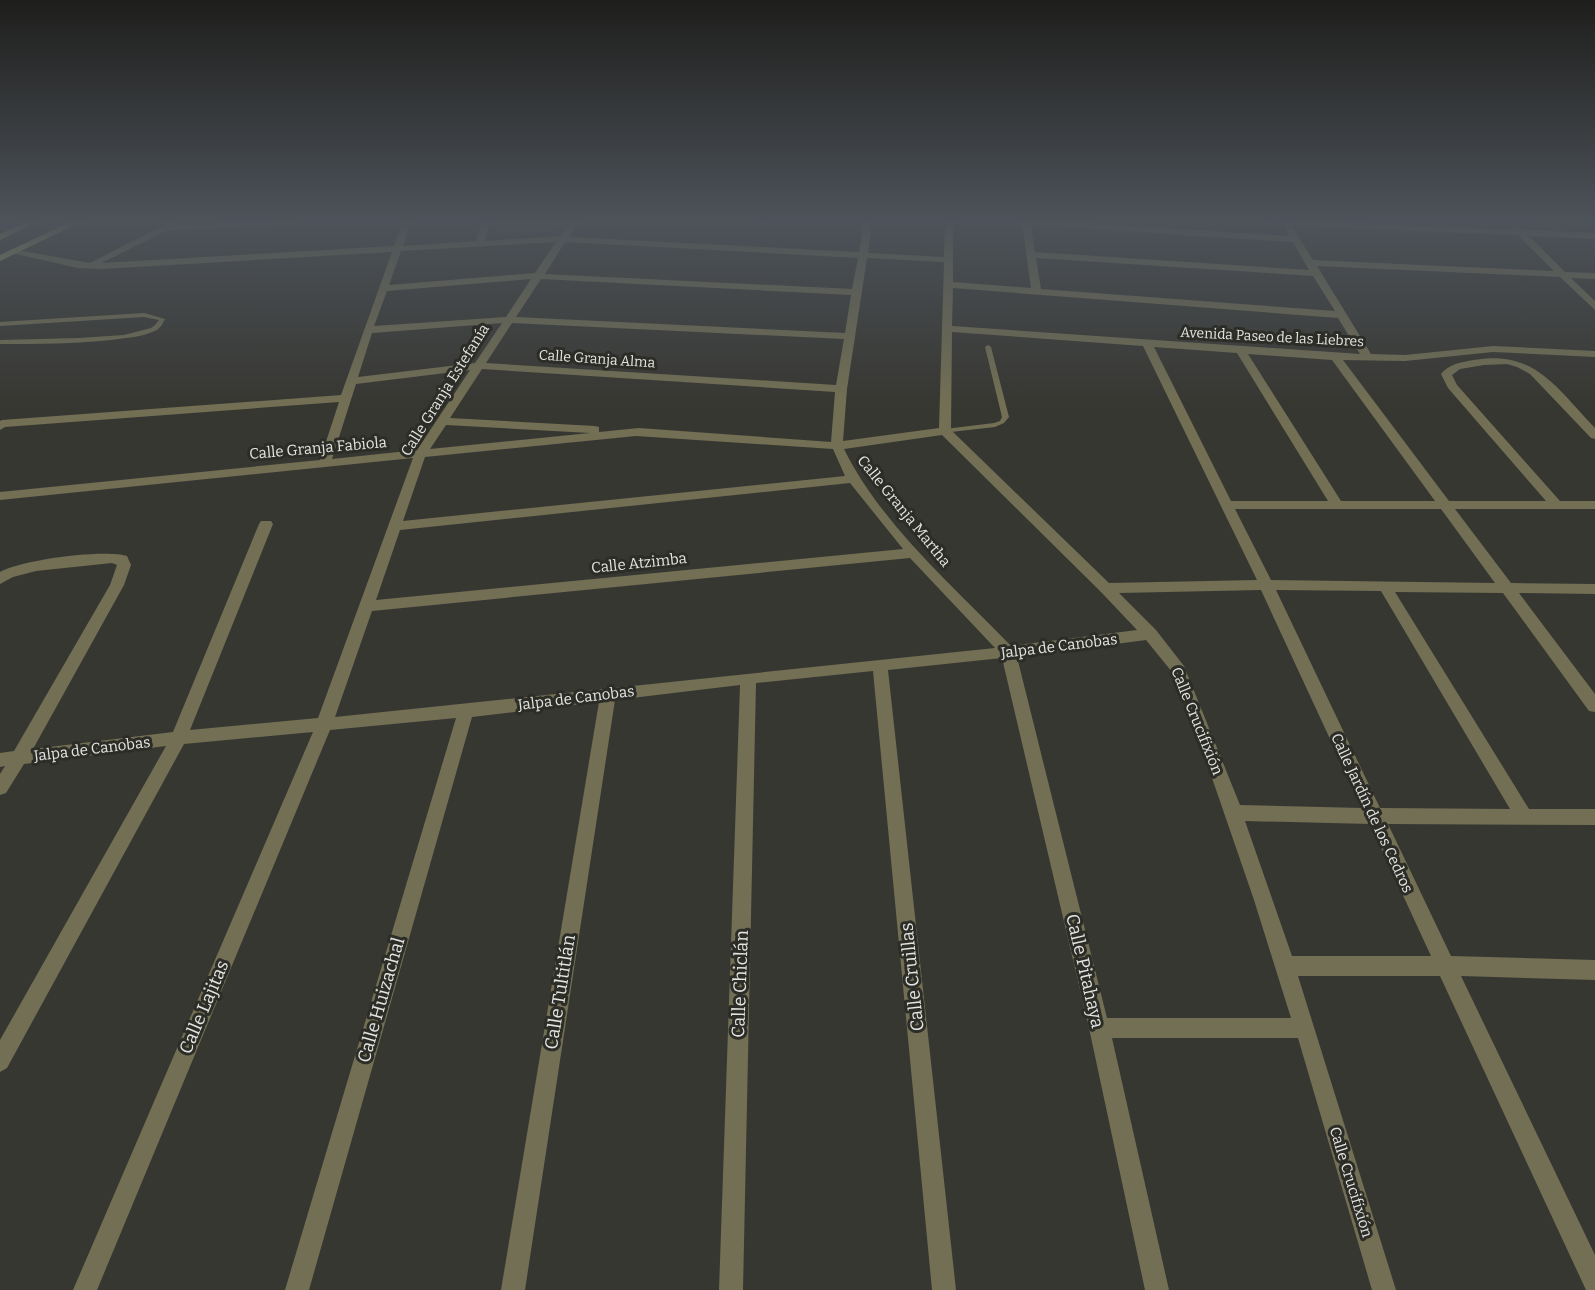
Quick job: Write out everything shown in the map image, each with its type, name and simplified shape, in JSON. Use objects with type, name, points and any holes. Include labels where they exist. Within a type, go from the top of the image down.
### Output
[{"type":"street","points":[[324,463],[386,282]]},
{"type":"street","points":[[384,288],[457,282]]},
{"type":"street","name":"Calle Granja Estefanía","points":[[324,725],[420,455],[480,366],[532,282]]},
{"type":"street","points":[[660,282],[857,292]]},
{"type":"street","name":"Calle Granja Martha","points":[[859,282],[841,389],[837,446],[853,479],[913,553],[1008,652]]},
{"type":"street","points":[[1035,282],[1036,291]]},
{"type":"street","points":[[1322,282],[1368,358]]},
{"type":"street","points":[[1570,282],[1595,308]]},
{"type":"street","points":[[945,431],[949,285],[1341,315]]},
{"type":"street","points":[[368,330],[508,320],[849,336]]},
{"type":"street","name":"Avenida Paseo de las Liebres","points":[[947,329],[1335,357],[1425,356],[1493,349],[1595,354]]},
{"type":"street","name":"Calle Jardín de los Cedros","points":[[1147,344],[1266,585],[1595,1282]]},
{"type":"street","points":[[1241,351],[1338,506]]},
{"type":"street","points":[[1335,357],[1594,704]]},
{"type":"street","points":[[1557,505],[1452,386],[1446,374],[1455,368],[1484,361],[1506,361],[1525,366],[1534,372],[1595,435]]},
{"type":"street","name":"Calle Granja Alma","points":[[352,381],[480,366],[841,389]]},
{"type":"street","points":[[1,424],[346,398]]},
{"type":"street","name":"Calle Granja Fabiola","points":[[443,421],[837,446],[945,431]]},
{"type":"street","name":"Calle Crucifixión","points":[[945,431],[1106,588],[1151,634],[1179,670],[1234,813],[1286,966],[1384,1290]]},
{"type":"street","name":"Calle Granja Fabiola","points":[[0,496],[639,432]]},
{"type":"street","points":[[394,526],[853,479]]},
{"type":"street","points":[[1225,505],[1595,505]]},
{"type":"street","points":[[0,1061],[179,738],[266,524]]},
{"type":"street","name":"Calle Atzimba","points":[[368,606],[913,553]]},
{"type":"street","points":[[0,579],[14,571],[112,558],[122,560],[124,565],[117,585],[20,758],[0,788]]},
{"type":"street","points":[[1106,588],[1266,585],[1595,589]]},
{"type":"street","points":[[1385,587],[1524,816]]},
{"type":"street","name":"Jalpa de Canobas","points":[[0,760],[179,738],[466,711],[748,678],[1008,652],[1151,634]]},
{"type":"street","name":"Calle Pitahaya","points":[[1008,652],[1099,1028],[1157,1290]]},
{"type":"street","name":"Calle Cruillas","points":[[880,665],[944,1290]]},
{"type":"street","name":"Calle Chiclán","points":[[731,1290],[748,678]]},
{"type":"street","name":"Calle Tultitlán","points":[[513,1290],[608,694]]},
{"type":"street","name":"Calle Huizachal","points":[[297,1290],[466,711]]},
{"type":"street","name":"Calle Lajitas","points":[[85,1290],[324,725]]},
{"type":"street","points":[[1234,813],[1595,817]]},
{"type":"street","points":[[1286,966],[1444,966],[1595,970]]},
{"type":"street","points":[[1099,1028],[1305,1028]]},
{"type":"lane","points":[[0,324],[144,315],[162,319],[160,324],[153,329],[128,336],[0,342]]},
{"type":"lane","points":[[945,431],[995,425],[1006,417],[988,348]]}]
